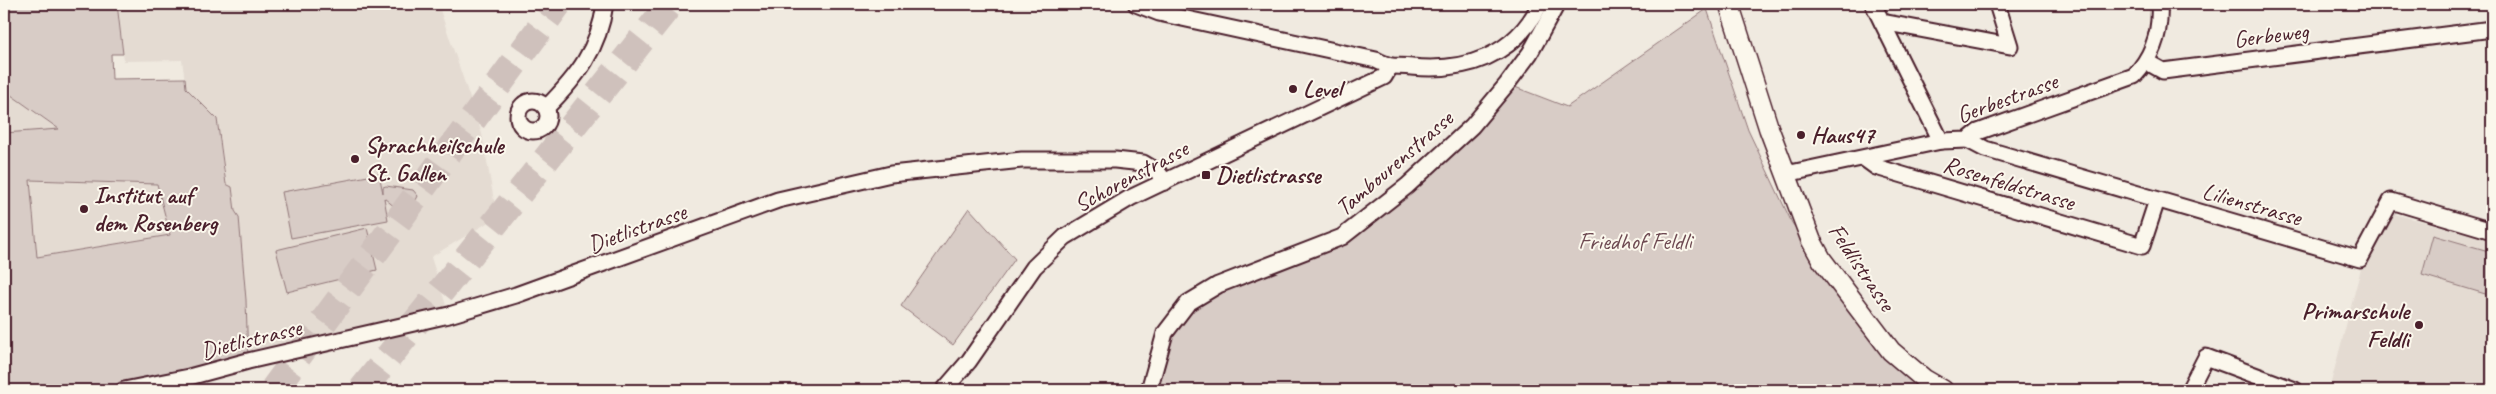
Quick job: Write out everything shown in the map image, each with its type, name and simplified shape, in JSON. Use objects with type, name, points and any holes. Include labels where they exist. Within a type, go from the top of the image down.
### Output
[{"type":"street","points":[[546,108],[572,83],[590,54],[599,32],[605,4]]},
{"type":"street","points":[[1136,4],[1160,8],[1376,60],[1390,67],[1448,68],[1473,64],[1516,38],[1540,4]]},
{"type":"street","name":"Tambourenstrasse","points":[[1149,390],[1165,333],[1188,304],[1218,285],[1342,237],[1407,186],[1472,126],[1507,84],[1530,53],[1557,4]]},
{"type":"street","name":"Feldlistrasse","points":[[1728,4],[1763,112],[1811,240],[1838,284],[1892,351],[1924,379],[1943,390]]},
{"type":"street","points":[[1872,4],[1941,141]]},
{"type":"street","points":[[1882,22],[2010,46],[1997,4]]},
{"type":"street","name":"Gerbestrasse","points":[[1786,174],[1797,170],[1865,159],[1941,141],[1968,140],[1978,132],[2134,76],[2147,62],[2157,34],[2159,4]]},
{"type":"street","name":"Gerbeweg","points":[[2147,62],[2163,71],[2492,29]]},
{"type":"street","name":"Schorenstrasse","points":[[944,390],[969,361],[1034,267],[1065,237],[1130,198],[1384,78],[1390,67]]},
{"type":"street","name":"Lilienstrasse","points":[[1968,140],[1985,149],[2360,259],[2391,201],[2492,231]]},
{"type":"street","name":"Rosenfeldstrasse","points":[[1865,159],[1876,167],[2142,246],[2157,200]]},
{"type":"street","name":"Dietlistrasse","points":[[124,390],[426,322],[516,295],[778,200],[890,174],[1022,160],[1115,160],[1144,162],[1158,172],[1165,182]]},
{"type":"street","points":[[2189,390],[2206,357],[2295,390]]},
{"type":"shaded area","name":"Sprachheilschule St. Gallen","points":[[117,4],[438,4],[482,134],[497,217],[431,257],[449,315],[248,361],[246,300],[239,218],[235,211],[232,187],[227,184],[217,119],[186,88],[182,60],[124,61]]},
{"type":"shaded area","name":"Institut auf dem Rosenberg","points":[[4,90],[60,130],[4,133]]},
{"type":"shaded area","name":"Institut auf dem Rosenberg","points":[[29,180],[157,184],[171,235],[37,257],[4,183]]},
{"type":"shaded area","name":"Primarschule Feldli","points":[[2395,214],[2492,240],[2492,390],[2329,390],[2363,261]]},
{"type":"green space","points":[[4,4],[117,4],[123,54],[111,54],[112,79],[185,78],[186,88],[217,119],[226,184],[232,187],[235,211],[239,217],[246,300],[248,361],[118,390],[4,390],[4,133],[59,129],[4,90]],"holes":[[[30,180],[157,184],[170,235],[37,257]]]},
{"type":"green space","name":"Friedhof Feldli","points":[[1707,9],[1748,130],[1792,223],[1838,284],[1943,390],[1149,390],[1165,333],[1188,303],[1342,237],[1507,84],[1567,107]]},
{"type":"green space","points":[[379,174],[383,193],[383,187],[386,186],[413,190],[418,196],[414,202],[396,208],[384,198],[388,220],[291,238],[282,192]]},
{"type":"green space","points":[[969,208],[1015,259],[953,345],[901,306]]},
{"type":"green space","points":[[367,228],[377,270],[287,292],[276,250]]},
{"type":"green space","points":[[2433,235],[2492,252],[2492,296],[2422,275]]},
{"type":"tunnel","points":[[273,390],[558,4]]},
{"type":"tunnel","points":[[362,390],[670,4]]},
{"type":"place","name":"Level","points":[[1293,89]]},
{"type":"place","name":"Haus47","points":[[1801,135]]},
{"type":"place","name":"Sprachheilschule St. Gallen","points":[[355,159]]},
{"type":"place","name":"Dietlistrasse","points":[[1206,175]]},
{"type":"place","name":"Institut auf dem Rosenberg","points":[[84,209]]},
{"type":"place","name":"Primarschule Feldli","points":[[2419,325]]}]
